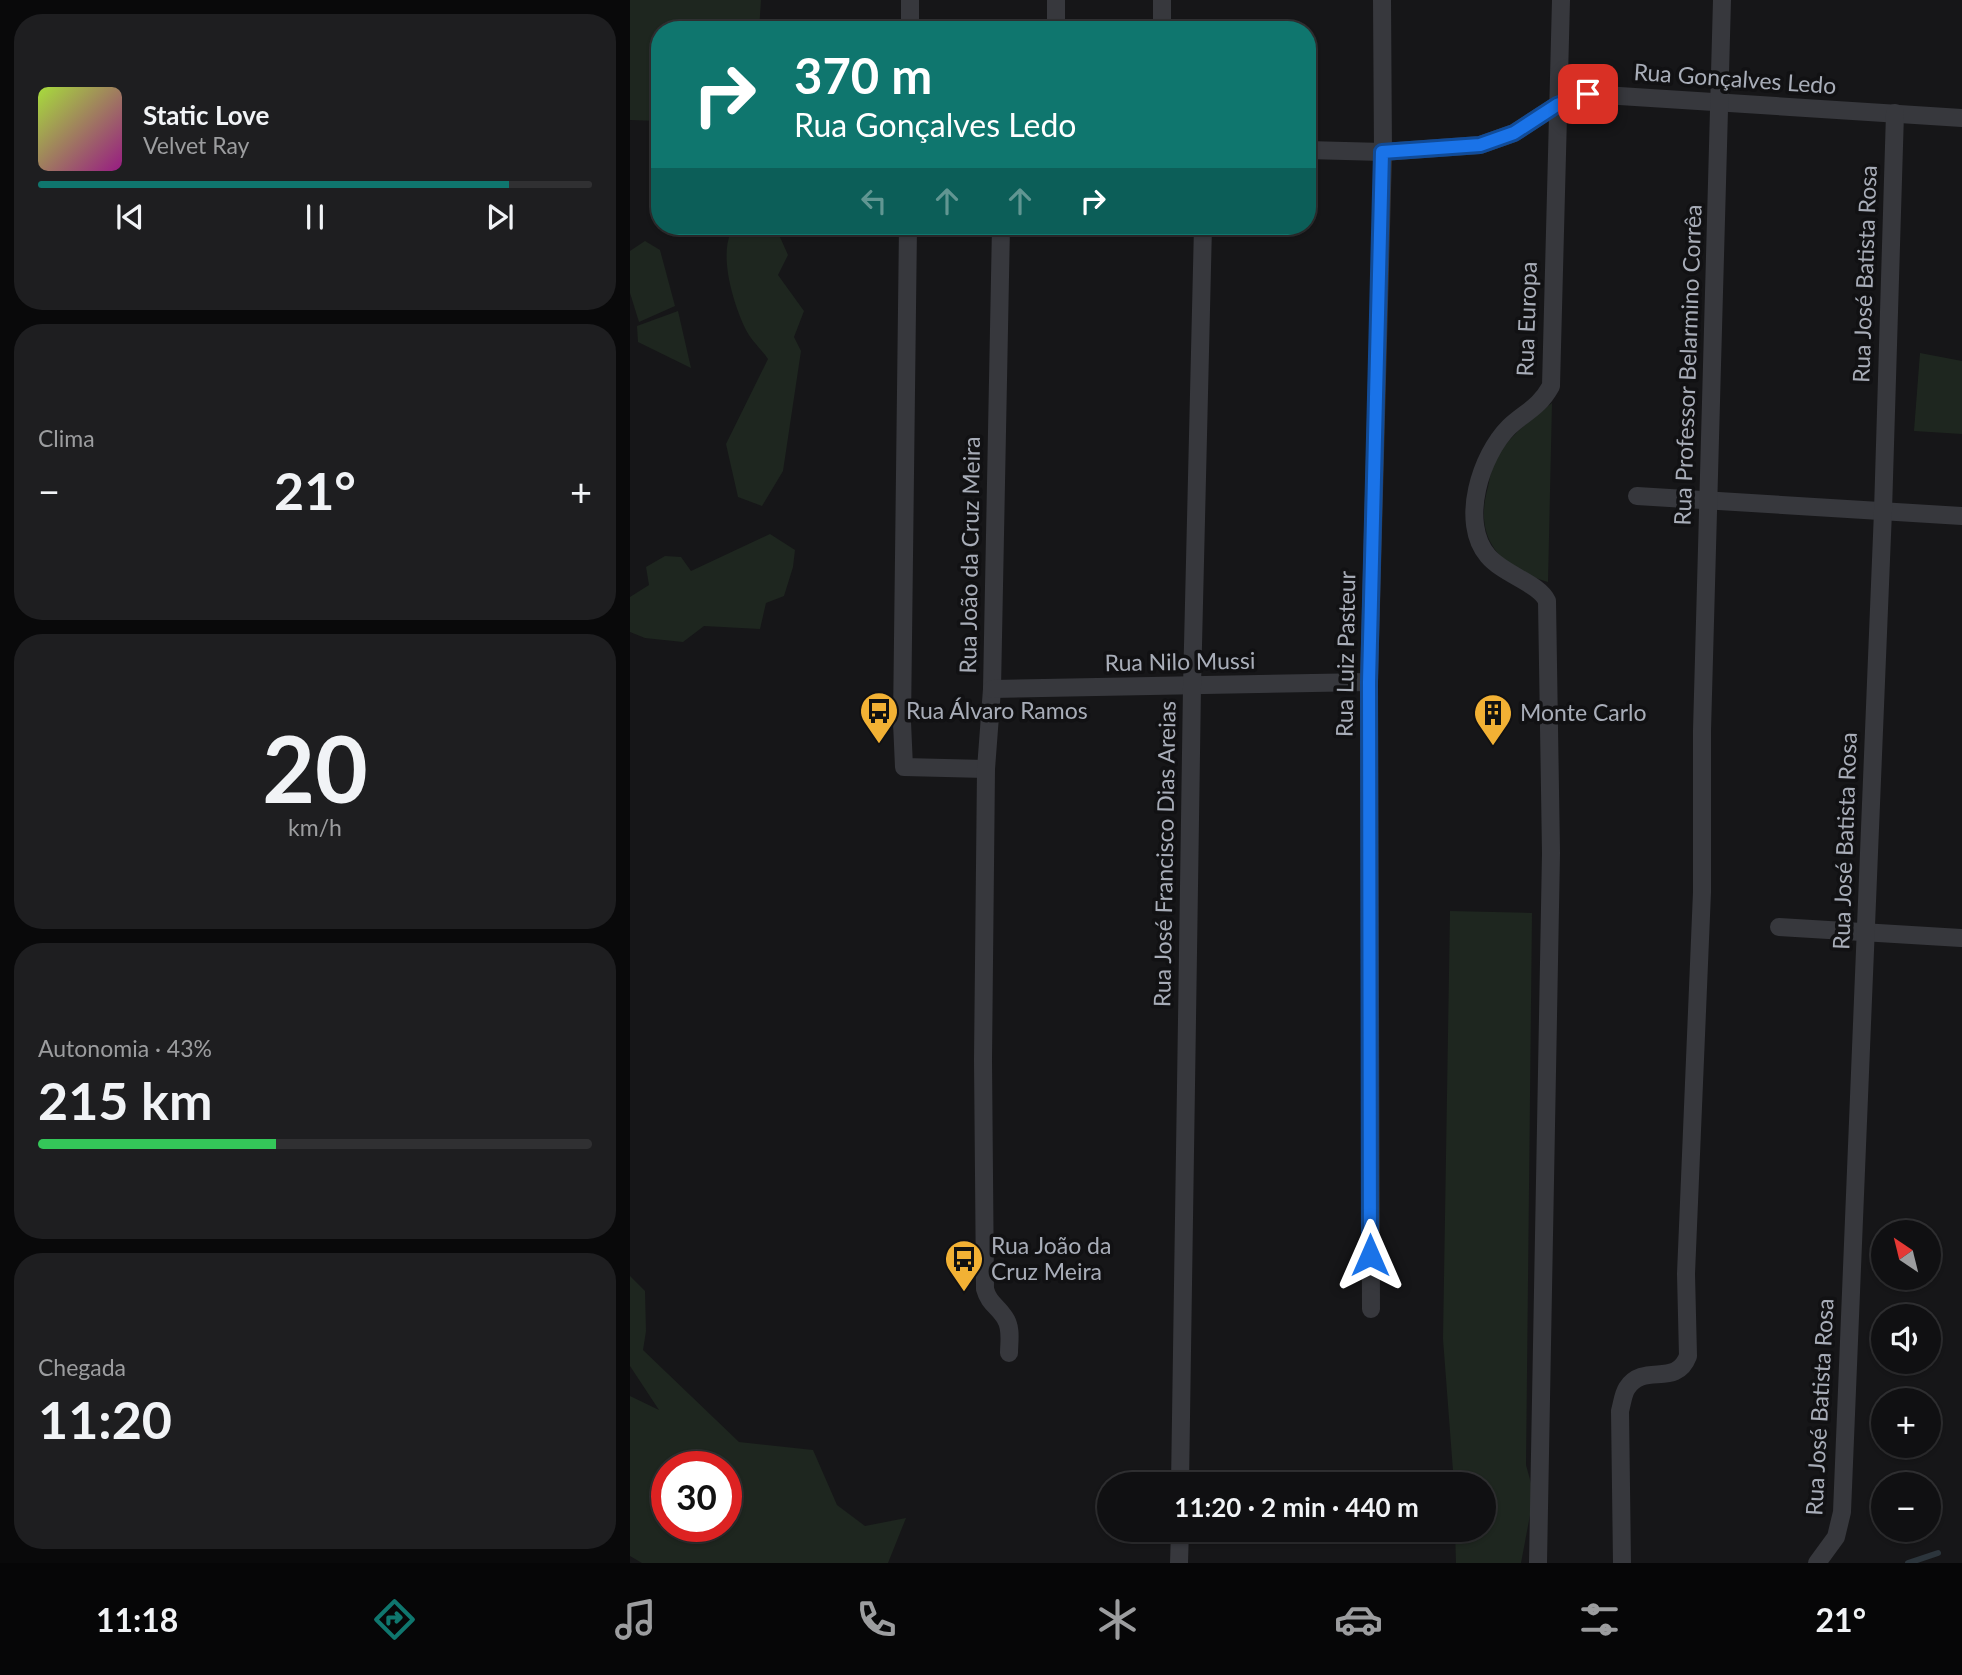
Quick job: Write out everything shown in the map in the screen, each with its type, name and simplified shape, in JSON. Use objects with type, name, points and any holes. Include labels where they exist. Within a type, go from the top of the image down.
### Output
[{"type":"street","points":[[910,0],[910,21]]},
{"type":"street","points":[[1056,0],[1056,21]]},
{"type":"street","points":[[1162,0],[1162,21]]},
{"type":"street","name":"Rua Luiz Pasteur","points":[[1371,1310],[1369,682],[1382,152],[1382,0]]},
{"type":"street","name":"Rua Europa","points":[[1538,1563],[1550,831],[1547,601],[1544,594],[1517,579],[1486,555],[1477,538],[1474,515],[1484,463],[1493,446],[1510,426],[1543,400],[1551,386],[1561,0]]},
{"type":"street","name":"Rua Professor Belarmino Corrêa","points":[[1622,1563],[1619,1410],[1627,1387],[1646,1375],[1675,1373],[1684,1366],[1688,1356],[1686,1274],[1703,858],[1702,731],[1722,0]]},
{"type":"street","name":"Rua Gonçalves Ledo","points":[[1316,150],[1382,152],[1480,145],[1514,133],[1557,105],[1588,94],[1962,118]]},
{"type":"street","name":"Rua José Batista Rosa","points":[[1817,1563],[1836,1537],[1842,1512],[1883,511],[1895,113]]},
{"type":"street","points":[[908,235],[902,722],[904,767],[986,769]]},
{"type":"street","name":"Rua João da Cruz Meira","points":[[1001,235],[992,689],[986,769],[983,1060],[985,1280],[990,1303],[1008,1322],[1009,1353]]},
{"type":"street","name":"Rua José Francisco Dias Areias","points":[[1180,1472],[1192,687],[1203,235]]},
{"type":"street","points":[[1637,496],[1962,516]]},
{"type":"street","name":"Rua Nilo Mussi","points":[[992,689],[1369,682]]},
{"type":"street","points":[[1779,927],[1961,938]]},
{"type":"street","points":[[1179,1563],[1180,1542]]},
{"type":"shaded area","points":[[630,0],[761,0],[760,21],[651,21],[651,121],[630,120]]},
{"type":"shaded area","points":[[730,235],[779,235],[788,255],[778,275],[804,311],[794,337],[801,351],[783,471],[762,506],[738,497],[726,444],[768,359],[747,332],[736,307],[727,267]]},
{"type":"shaded area","points":[[645,241],[660,250],[675,306],[639,322],[630,293],[630,251]]},
{"type":"shaded area","points":[[678,311],[691,368],[638,342],[637,326]]},
{"type":"shaded area","points":[[1920,353],[1962,361],[1962,434],[1914,431]]},
{"type":"shaded area","points":[[1552,403],[1548,582],[1516,569],[1494,549],[1484,522],[1484,505],[1492,467],[1500,452],[1520,429]]},
{"type":"shaded area","points":[[770,534],[795,550],[784,596],[766,603],[760,629],[704,626],[683,642],[645,638],[630,632],[630,597],[649,585],[646,567],[665,556],[681,557],[691,571]]},
{"type":"shaded area","points":[[1450,911],[1532,913],[1526,1465],[1534,1494],[1521,1563],[1456,1563],[1455,1542],[1496,1542],[1496,1472],[1453,1472],[1443,1339]]},
{"type":"shaded area","points":[[630,1276],[645,1291],[646,1331],[643,1350],[739,1442],[813,1450],[837,1505],[865,1526],[906,1518],[888,1563],[642,1563],[630,1556],[630,1396],[659,1410],[630,1366]]},
{"type":"waterway","points":[[1908,1563],[1938,1553]]},
{"type":"place","name":"Rua Álvaro Ramos","points":[[879,745]]},
{"type":"place","name":"Monte Carlo","points":[[1493,747]]},
{"type":"place","name":"Rua João da Cruz Meira","points":[[964,1293]]},
{"type":"route","points":[[1370,1255],[1369,682],[1382,152],[1480,145],[1514,133],[1557,105],[1588,94]]}]
